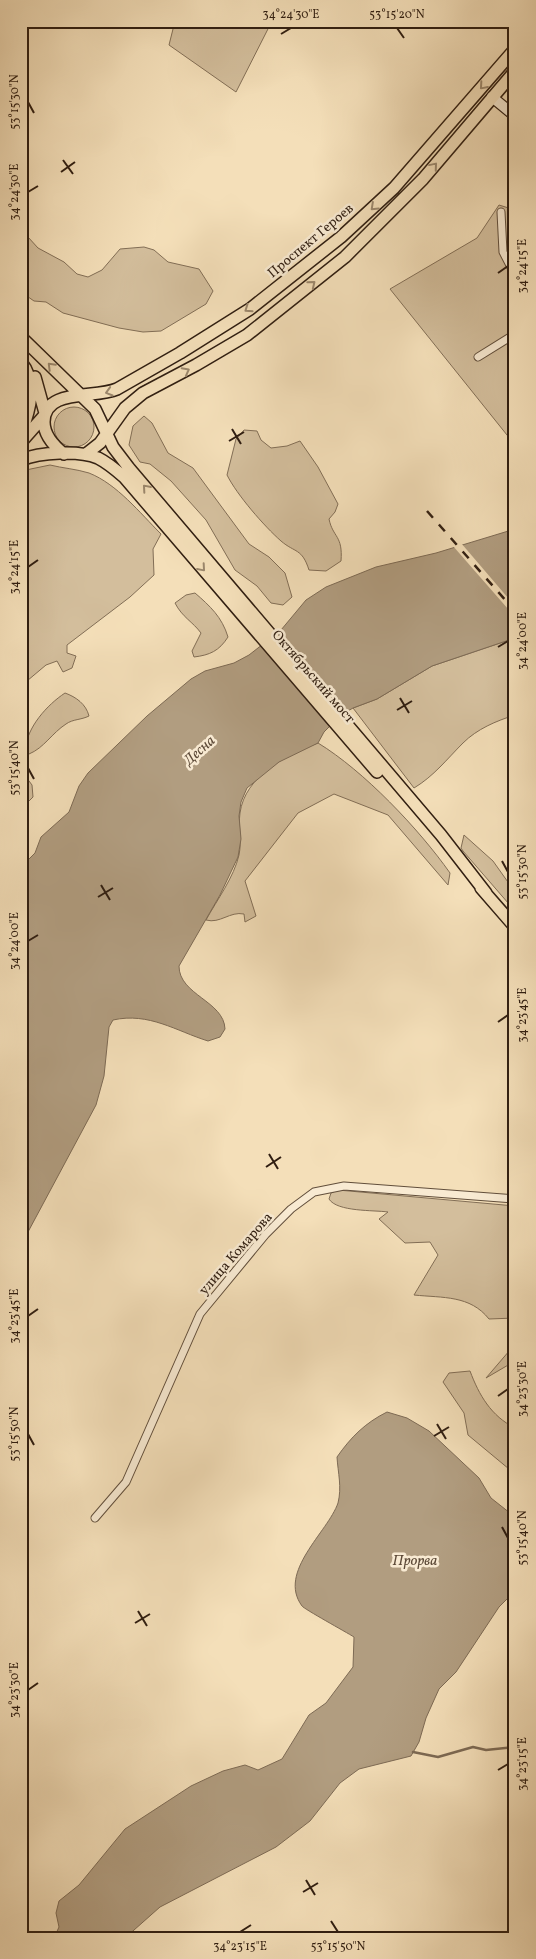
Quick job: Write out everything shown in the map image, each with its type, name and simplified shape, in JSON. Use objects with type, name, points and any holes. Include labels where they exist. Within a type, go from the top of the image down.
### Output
[{"type":"main road","name":"Проспект Героев","points":[[81,396],[106,394],[180,353],[250,309],[341,237],[394,188],[515,49]]},
{"type":"main road","points":[[86,454],[100,443],[125,408],[143,393],[247,335],[345,257],[423,179],[515,71]]},
{"type":"main road","points":[[21,337],[95,409],[118,454],[174,528]]},
{"type":"main road","points":[[21,357],[32,371],[45,414],[46,433],[56,447],[64,454]]},
{"type":"main road","points":[[21,362],[28,373],[31,386],[29,410],[21,433]]},
{"type":"main road","points":[[21,441],[45,414],[49,405],[56,400],[81,396]]},
{"type":"main road","points":[[21,460],[38,455],[64,454],[86,454],[99,458],[124,477],[174,528]]},
{"type":"main road","name":"Октябрьский мост","points":[[174,528],[515,926]]},
{"type":"street","points":[[492,97],[515,116]]},
{"type":"street","points":[[501,212],[504,252],[515,275]]},
{"type":"street","points":[[478,357],[515,334]]},
{"type":"street","name":"улица Комарова","points":[[95,1518],[126,1482],[200,1314],[266,1234],[291,1209],[314,1192],[344,1186],[515,1199]]},
{"type":"shaded area","points":[[175,21],[272,21],[236,92],[169,45]]},
{"type":"shaded area","points":[[499,205],[515,210],[515,445],[390,289],[477,238]]},
{"type":"shaded area","points":[[21,235],[28,237],[38,248],[64,262],[77,274],[88,277],[102,270],[120,249],[144,247],[154,250],[168,262],[199,269],[213,291],[206,304],[161,331],[143,332],[119,328],[63,313],[46,302],[34,301],[21,292]]},
{"type":"shaded area","points":[[74,407],[88,413],[94,427],[88,441],[74,447],[60,441],[54,427],[60,413]]},
{"type":"shaded area","points":[[144,416],[152,423],[168,453],[193,468],[249,544],[269,557],[285,573],[292,597],[283,605],[271,603],[257,586],[235,570],[206,520],[171,481],[150,464],[140,462],[129,445],[133,426]]},
{"type":"shaded area","points":[[244,430],[257,431],[261,440],[271,448],[287,446],[300,441],[318,467],[338,504],[335,512],[329,519],[341,546],[341,561],[326,571],[309,570],[301,554],[286,545],[267,527],[251,510],[231,483],[227,475],[236,439]]},
{"type":"shaded area","points":[[50,465],[89,473],[109,484],[128,500],[161,534],[153,549],[154,575],[130,597],[67,645],[67,653],[76,656],[72,668],[63,672],[57,661],[46,665],[21,686],[21,471]]},
{"type":"shaded area","points":[[195,593],[215,612],[228,637],[214,652],[194,657],[192,651],[201,633],[175,603],[186,595]]},
{"type":"shaded area","points":[[515,638],[515,715],[494,723],[474,734],[434,773],[414,788],[353,708],[377,699],[432,666]]},
{"type":"shaded area","points":[[65,693],[80,702],[86,708],[89,716],[66,724],[39,748],[29,754],[25,750],[34,725],[45,710]]},
{"type":"shaded area","points":[[318,743],[354,769],[407,820],[450,873],[448,885],[388,815],[334,794],[298,813],[245,881],[256,916],[245,922],[244,914],[234,914],[211,921],[206,920],[237,863],[240,850],[240,813],[243,800],[250,788],[258,778],[281,761]]},
{"type":"shaded area","points":[[26,777],[32,785],[33,797],[21,809],[21,779]]},
{"type":"shaded area","points":[[464,835],[493,861],[515,892],[515,911],[463,851],[461,848]]},
{"type":"shaded area","points":[[338,1190],[515,1206],[515,1318],[489,1319],[482,1311],[465,1302],[455,1299],[414,1295],[438,1255],[430,1242],[405,1243],[379,1219],[388,1212],[356,1210],[333,1203],[329,1199],[331,1193]]},
{"type":"shaded area","points":[[515,1348],[515,1361],[486,1378],[510,1350]]},
{"type":"shaded area","points":[[470,1371],[477,1388],[487,1404],[499,1417],[515,1428],[515,1474],[468,1435],[464,1413],[443,1382],[449,1373]]},
{"type":"water","name":"Десна","points":[[515,529],[515,638],[432,666],[377,699],[353,708],[341,715],[324,732],[318,743],[279,762],[247,788],[241,802],[239,816],[241,839],[238,857],[220,895],[179,966],[181,976],[186,984],[217,1011],[223,1019],[225,1029],[220,1037],[208,1041],[150,1020],[126,1018],[113,1020],[109,1027],[104,1076],[96,1105],[21,1245],[21,867],[35,853],[41,837],[69,812],[79,786],[88,773],[147,716],[191,679],[205,671],[234,663],[249,655],[281,630],[306,600],[326,587],[376,567],[436,553]]},
{"type":"water","name":"Прорва","points":[[387,1412],[407,1418],[429,1431],[479,1478],[491,1498],[515,1517],[515,1591],[499,1607],[456,1672],[439,1689],[426,1718],[419,1742],[411,1756],[359,1769],[340,1783],[310,1821],[276,1847],[160,1907],[125,1938],[54,1938],[59,1927],[56,1913],[59,1901],[79,1885],[125,1829],[191,1786],[223,1771],[245,1765],[258,1770],[282,1759],[309,1715],[326,1703],[353,1667],[354,1637],[302,1606],[296,1593],[296,1580],[300,1566],[307,1553],[333,1514],[338,1503],[340,1486],[337,1457],[359,1431]]},
{"type":"pier","points":[[461,543],[515,606],[515,617],[453,546]]},
{"type":"waterway","points":[[413,1752],[438,1757],[473,1747],[486,1750],[515,1747]]},
{"type":"railway","points":[[427,511],[515,611]]}]
